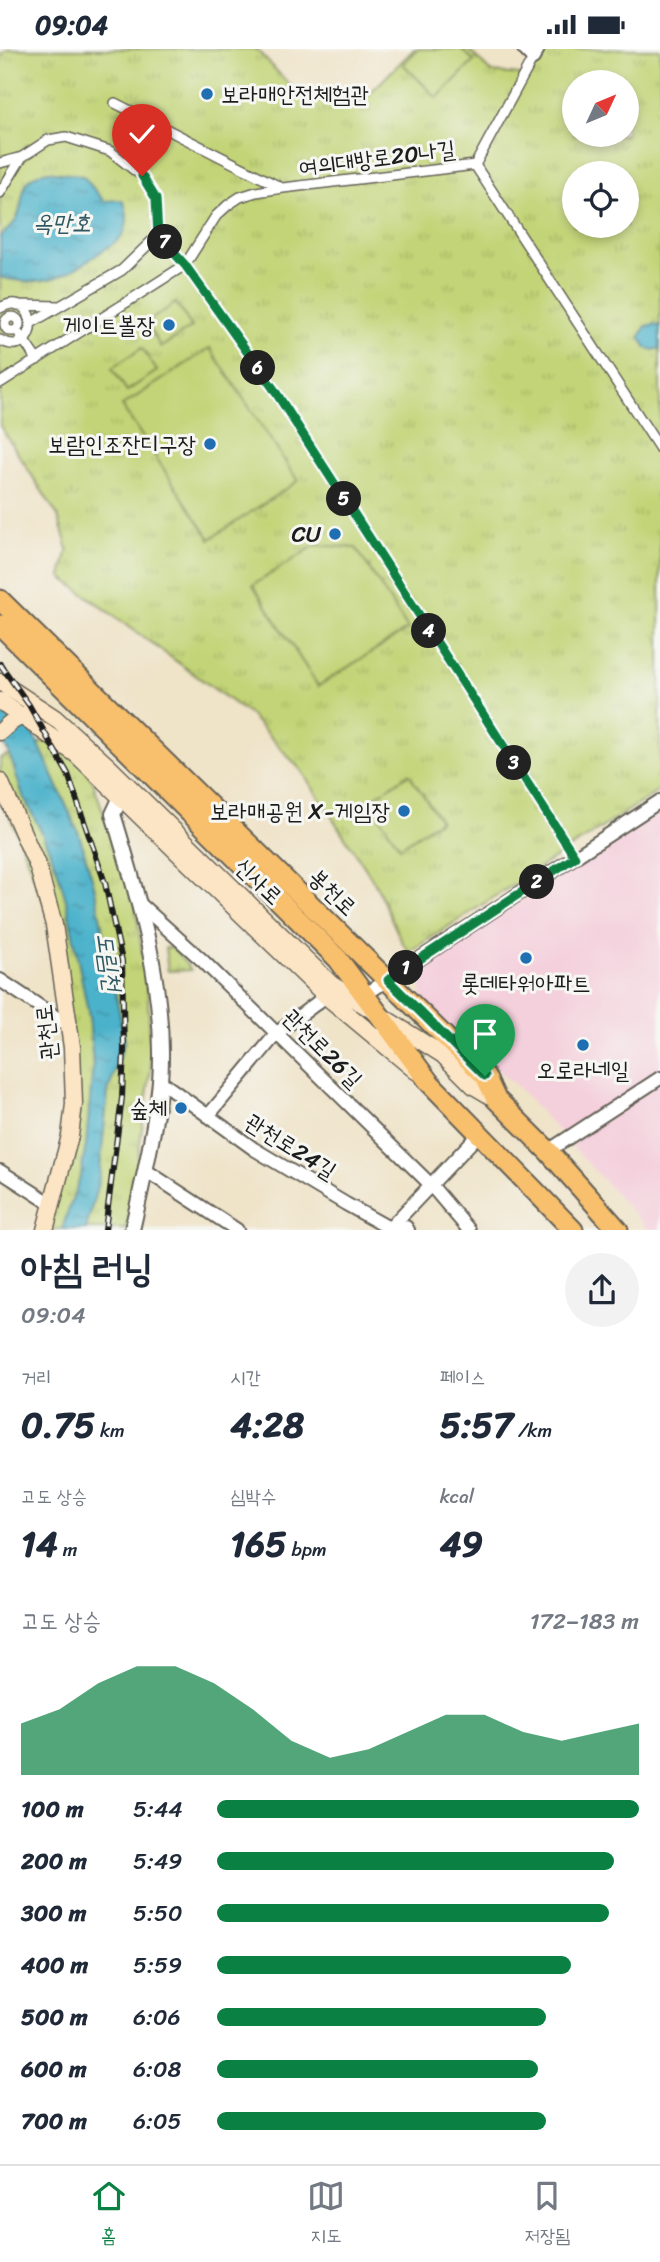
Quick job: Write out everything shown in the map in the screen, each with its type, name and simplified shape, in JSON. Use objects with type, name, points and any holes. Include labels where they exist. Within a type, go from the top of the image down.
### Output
[{"type":"main road","name":"봉천로","points":[[0,600],[485,1076],[496,1099],[548,1151],[618,1230]]},
{"type":"main road","name":"봉천로","points":[[0,625],[338,959],[365,1003],[429,1082],[573,1230]]},
{"type":"main road","name":"신사로","points":[[0,682],[55,718],[105,771],[331,984],[365,1003],[443,1055],[474,1086],[496,1099]]},
{"type":"main road","name":"신사로","points":[[0,701],[77,755],[105,771],[121,797],[326,996],[429,1082]]},
{"type":"main road","points":[[0,732],[23,716]]},
{"type":"main road","name":"관천로","points":[[2,788],[38,867],[54,925],[69,1026],[74,1104],[70,1136],[44,1230]]},
{"type":"main road","points":[[598,1206],[608,1230]]},
{"type":"street","points":[[532,52],[475,165],[660,449]]},
{"type":"street","name":"여의대방로20나길","points":[[115,103],[283,188]]},
{"type":"street","points":[[0,163],[22,157],[48,140],[66,137],[110,151],[142,176],[156,199],[158,235],[185,265],[273,388],[575,857]]},
{"type":"street","points":[[0,193],[22,157]]},
{"type":"street","name":"여의대방로20나길","points":[[0,383],[185,265],[216,216],[240,197],[283,188],[475,165]]},
{"type":"street","points":[[10,325],[30,321],[61,306],[121,270],[158,235]]},
{"type":"street","points":[[37,360],[0,309],[16,305],[61,306]]},
{"type":"street","points":[[16,305],[30,321]]},
{"type":"street","points":[[16,305],[5,342],[24,340]]},
{"type":"street","points":[[24,340],[30,321]]},
{"type":"street","points":[[121,797],[113,814],[140,904],[156,993],[160,1081],[132,1230]]},
{"type":"street","points":[[365,1003],[388,980],[575,857],[658,807]]},
{"type":"street","name":"관천로26길","points":[[140,904],[277,1033],[430,1184],[469,1230]]},
{"type":"street","points":[[0,980],[69,1026]]},
{"type":"street","points":[[208,1116],[277,1033],[326,996]]},
{"type":"street","points":[[548,1151],[660,1078]]},
{"type":"street","name":"관천로24길","points":[[160,1081],[289,1170],[389,1229],[406,1227],[408,1230]]},
{"type":"street","points":[[389,1229],[480,1133]]},
{"type":"street","points":[[145,1170],[237,1230]]},
{"type":"street","points":[[0,1171],[53,1205]]},
{"type":"shaded area","points":[[660,808],[660,1229],[648,1229],[518,1087],[457,1037],[423,1004],[420,981],[433,960]]},
{"type":"green space","points":[[8,49],[256,49],[304,100],[360,103],[414,49],[468,49],[491,72],[528,76],[545,49],[660,49],[660,790],[409,952],[375,883],[301,770],[250,715],[61,577],[68,549],[58,516],[0,426],[0,57]]},
{"type":"green space","points":[[418,49],[461,49],[474,61],[437,98],[403,64]]},
{"type":"green space","name":"게이트볼장","points":[[176,303],[192,327],[161,347],[146,323]]},
{"type":"green space","name":"게이트볼장","points":[[142,348],[157,371],[127,391],[112,368]]},
{"type":"green space","name":"보람인조잔디구장","points":[[210,348],[298,481],[210,539],[122,406]]},
{"type":"green space","points":[[316,545],[356,548],[408,629],[318,686],[253,585]]},
{"type":"green space","points":[[66,733],[92,780],[135,902],[148,995],[151,1069],[127,1229],[45,1229],[71,1144],[64,953],[0,791],[0,758]]},
{"type":"green space","name":"보라매공원 X-게임장","points":[[409,774],[440,820],[400,847],[369,801]]},
{"type":"green space","points":[[172,947],[191,970],[168,971],[165,948]]},
{"type":"water","name":"옥만호","points":[[47,171],[83,176],[104,201],[122,200],[127,215],[125,230],[120,239],[78,267],[51,279],[19,281],[0,277],[0,237],[16,220],[26,184],[37,174]]},
{"type":"water","points":[[646,326],[660,326],[660,348],[654,350],[646,348],[640,337]]},
{"type":"water","name":"도림천","points":[[0,674],[41,749],[79,834],[94,885],[125,1040],[108,1092],[99,1179],[86,1229],[62,1229],[81,1174],[86,1145],[93,1065],[89,1017],[67,904],[57,869],[23,796],[9,753],[0,738]]},
{"type":"railway","points":[[0,664],[29,705],[68,774],[105,883],[122,961],[122,1098],[105,1230]]},
{"type":"place","name":"보라매안전체험관","points":[[207,94]]},
{"type":"place","name":"게이트볼장","points":[[169,325]]},
{"type":"place","name":"보람인조잔디구장","points":[[210,444]]},
{"type":"place","name":"CU","points":[[335,534]]},
{"type":"place","name":"보라매공원 X-게임장","points":[[404,811]]},
{"type":"place","name":"롯데타워아파트","points":[[526,958]]},
{"type":"place","name":"오로라네일","points":[[583,1045]]},
{"type":"place","name":"숲체","points":[[181,1108]]},
{"type":"route","points":[[142,176],[156,199],[158,235],[185,265],[273,388],[575,857],[388,980],[485,1076]]}]
